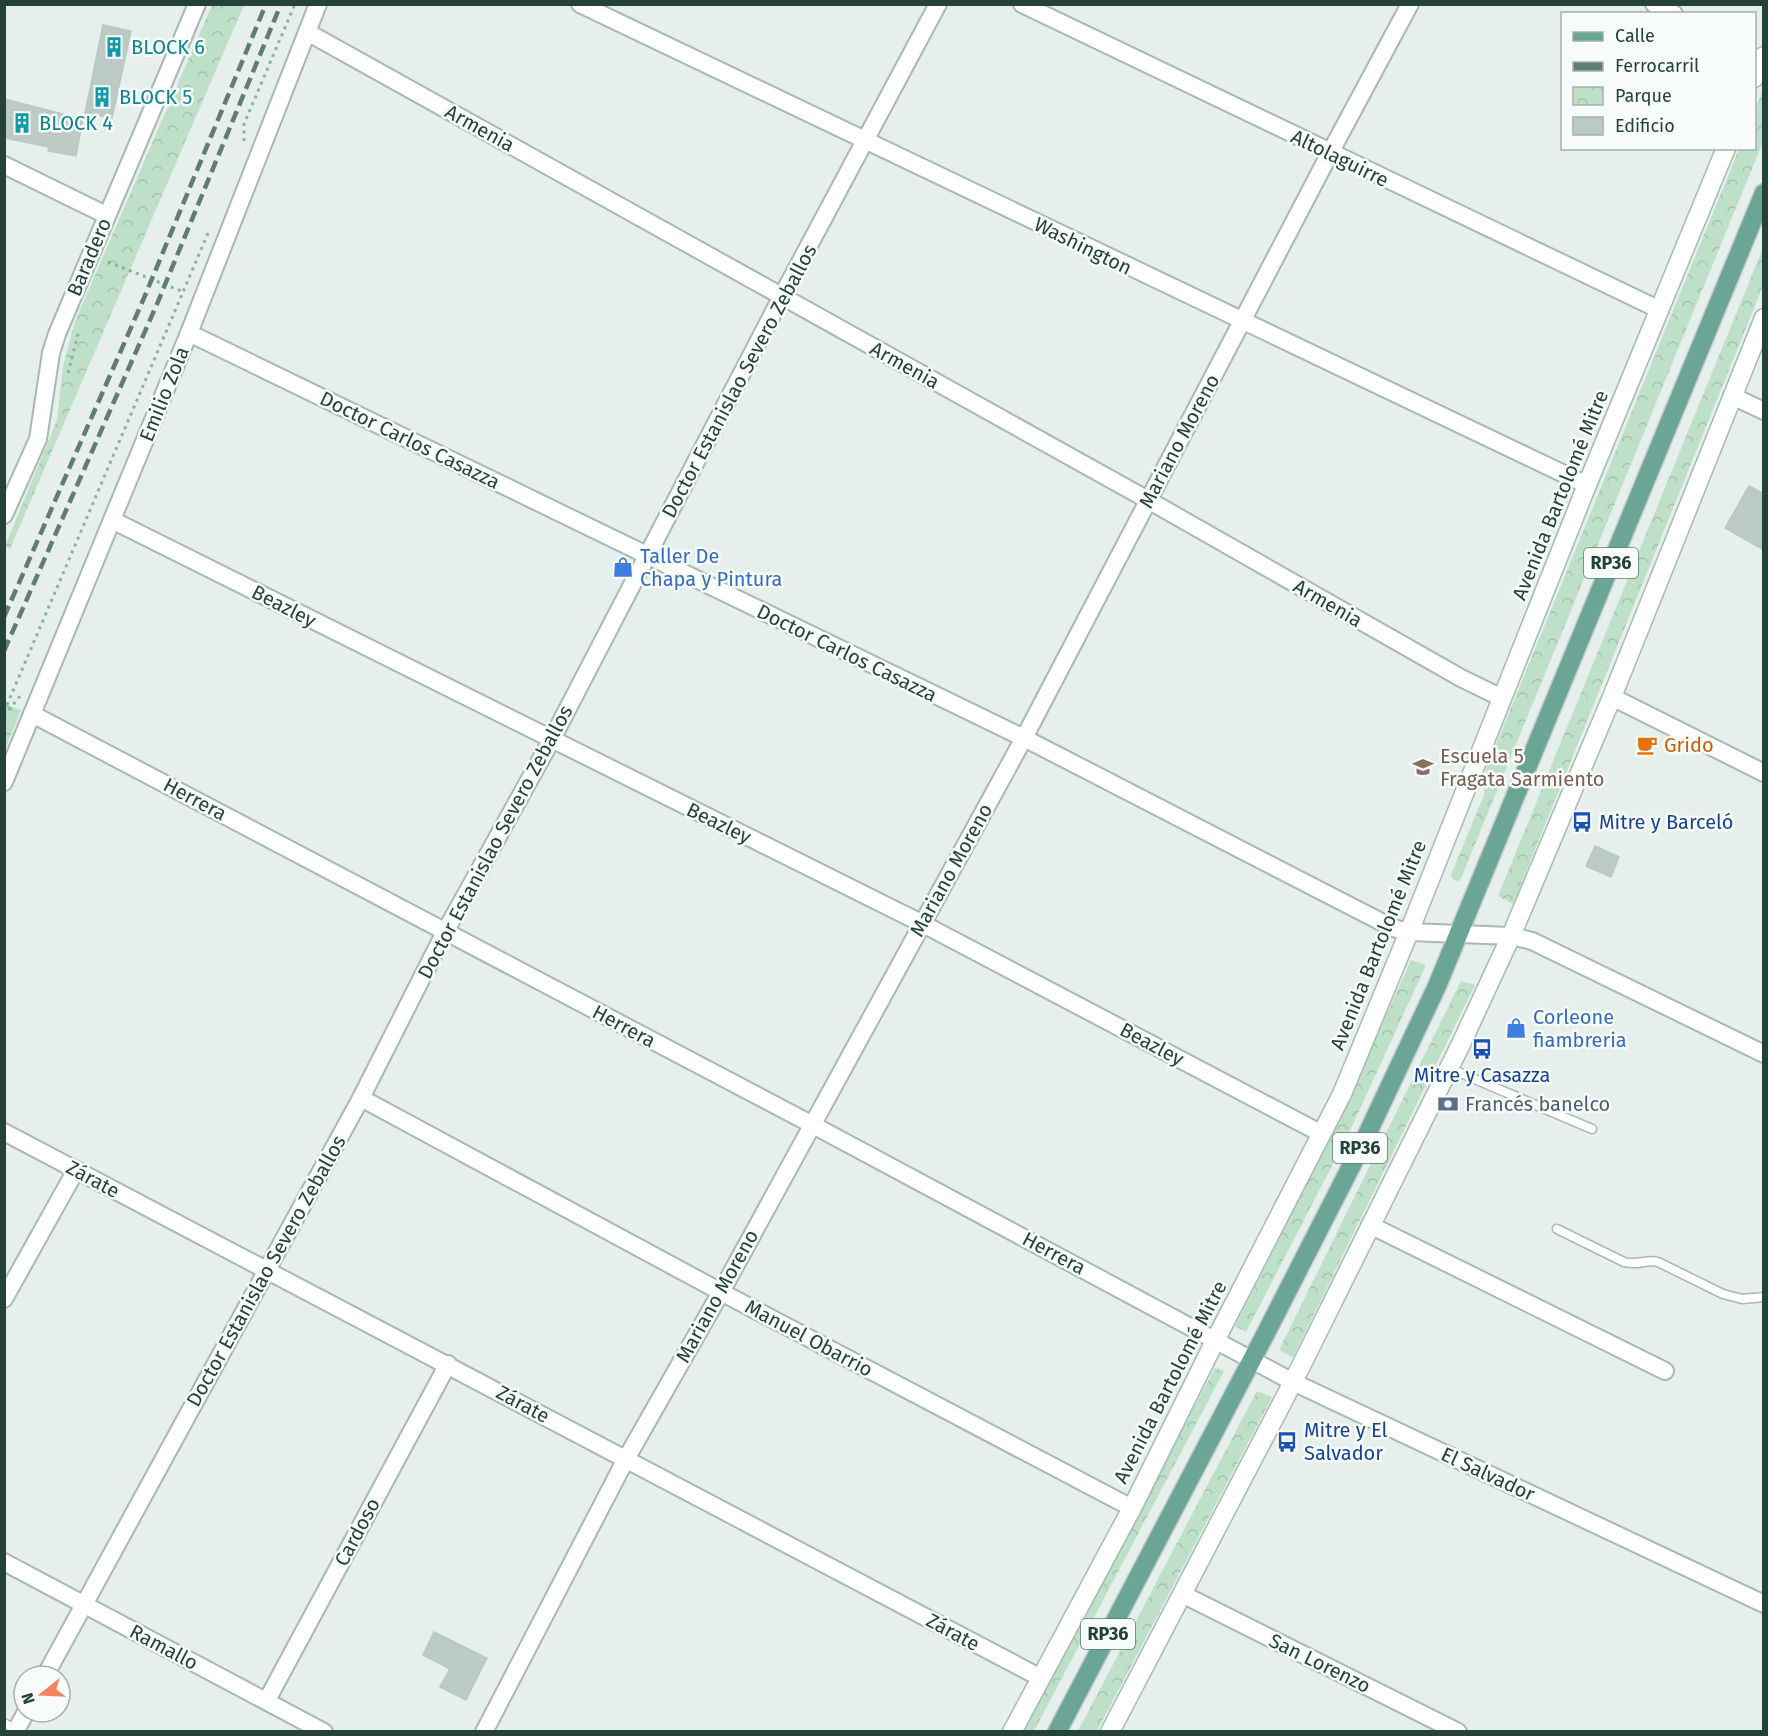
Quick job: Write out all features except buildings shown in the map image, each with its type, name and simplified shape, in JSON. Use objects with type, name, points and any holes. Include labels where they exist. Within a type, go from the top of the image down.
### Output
[{"type":"main road","name":"RP36","points":[[1057,1731],[1253,1359],[1362,1145],[1437,986],[1764,193]]},
{"type":"street","name":"Baradero","points":[[4,515],[38,439],[54,342],[197,4]]},
{"type":"street","name":"Emilio Zola","points":[[4,782],[189,333],[318,4]]},
{"type":"street","name":"Washington","points":[[580,4],[1587,485]]},
{"type":"street","name":"Doctor Estanislao Severo Zeballos","points":[[52,1664],[268,1270],[445,932],[552,739],[782,296],[938,4]]},
{"type":"street","name":"Altolaguirre","points":[[1022,4],[1660,310]]},
{"type":"street","name":"Mariano Moreno","points":[[484,1731],[626,1459],[721,1292],[1024,738],[1410,4]]},
{"type":"street","points":[[1654,4],[1670,12]]},
{"type":"street","name":"Armenia","points":[[307,32],[1148,500],[1461,678],[1502,698]]},
{"type":"street","points":[[1756,75],[1764,55]]},
{"type":"street","name":"Avenida Bartolomé Mitre","points":[[1012,1731],[1132,1508],[1342,1094],[1587,485],[1725,150]]},
{"type":"street","points":[[4,165],[106,215]]},
{"type":"street","points":[[1110,1731],[1293,1382],[1512,936],[1612,697],[1764,318]]},
{"type":"street","name":"Doctor Carlos Casazza","points":[[189,333],[1024,738],[1393,928],[1409,932],[1512,936],[1532,941],[1764,1054]]},
{"type":"street","points":[[1732,396],[1764,411]]},
{"type":"street","name":"Beazley","points":[[112,520],[921,923],[1322,1134]]},
{"type":"street","points":[[1612,697],[1764,772]]},
{"type":"street","name":"Herrera","points":[[33,714],[1216,1339]]},
{"type":"street","name":"Manuel Obarrio","points":[[360,1098],[721,1292],[1132,1508]]},
{"type":"street","name":"Zárate","points":[[4,1132],[1041,1678]]},
{"type":"street","points":[[4,1299],[76,1170]]},
{"type":"street","points":[[1370,1225],[1665,1371]]},
{"type":"street","name":"El Salvador","points":[[1216,1339],[1293,1382],[1764,1604]]},
{"type":"street","name":"Cardoso","points":[[267,1700],[448,1364]]},
{"type":"street","name":"Ramallo","points":[[4,1562],[324,1731]]},
{"type":"street","name":"San Lorenzo","points":[[1182,1594],[1458,1731]]},
{"type":"lane","points":[[1449,1068],[1592,1129]]},
{"type":"lane","points":[[1557,1228],[1624,1262],[1634,1265],[1651,1260],[1723,1294],[1742,1299],[1764,1297]]},
{"type":"path","points":[[244,147],[244,124],[295,4]]},
{"type":"path","points":[[4,712],[209,230]]},
{"type":"path","points":[[108,262],[189,293]]},
{"type":"green space","points":[[212,5],[244,5],[10,549],[5,546],[57,420],[63,366],[75,321]]},
{"type":"green space","points":[[1763,89],[1763,142],[1460,881],[1454,880],[1451,875],[1484,795],[1486,769],[1739,150],[1756,150],[1756,108]]},
{"type":"green space","points":[[1763,248],[1763,286],[1513,904],[1498,896]]},
{"type":"green space","points":[[4,704],[21,710],[5,750]]},
{"type":"green space","points":[[1411,960],[1426,965],[1349,1133],[1246,1332],[1235,1326],[1336,1127]]},
{"type":"green space","points":[[1461,981],[1475,985],[1293,1357],[1279,1350]]},
{"type":"green space","points":[[1215,1368],[1224,1371],[1034,1731],[1022,1732]]},
{"type":"green space","points":[[1257,1391],[1272,1397],[1097,1731],[1078,1731]]},
{"type":"railway","points":[[4,617],[144,298],[266,4]]},
{"type":"railway","points":[[4,651],[157,304],[281,4]]},
{"type":"place","name":"BLOCK 6","points":[[114,47]]},
{"type":"place","name":"BLOCK 5","points":[[102,97]]},
{"type":"place","name":"BLOCK 4","points":[[22,123]]},
{"type":"place","name":"Taller De Chapa y Pintura","points":[[623,567]]},
{"type":"place","name":"Grido","points":[[1647,745]]},
{"type":"place","name":"Escuela 5 Fragata Sarmiento","points":[[1423,767]]},
{"type":"place","name":"Mitre y Barceló","points":[[1582,822]]},
{"type":"place","name":"Corleone fiambreria","points":[[1516,1028]]},
{"type":"place","name":"Mitre y Casazza","points":[[1482,1049]]},
{"type":"place","name":"Francés banelco","points":[[1448,1104]]},
{"type":"place","name":"Mitre y El Salvador","points":[[1287,1442]]}]
